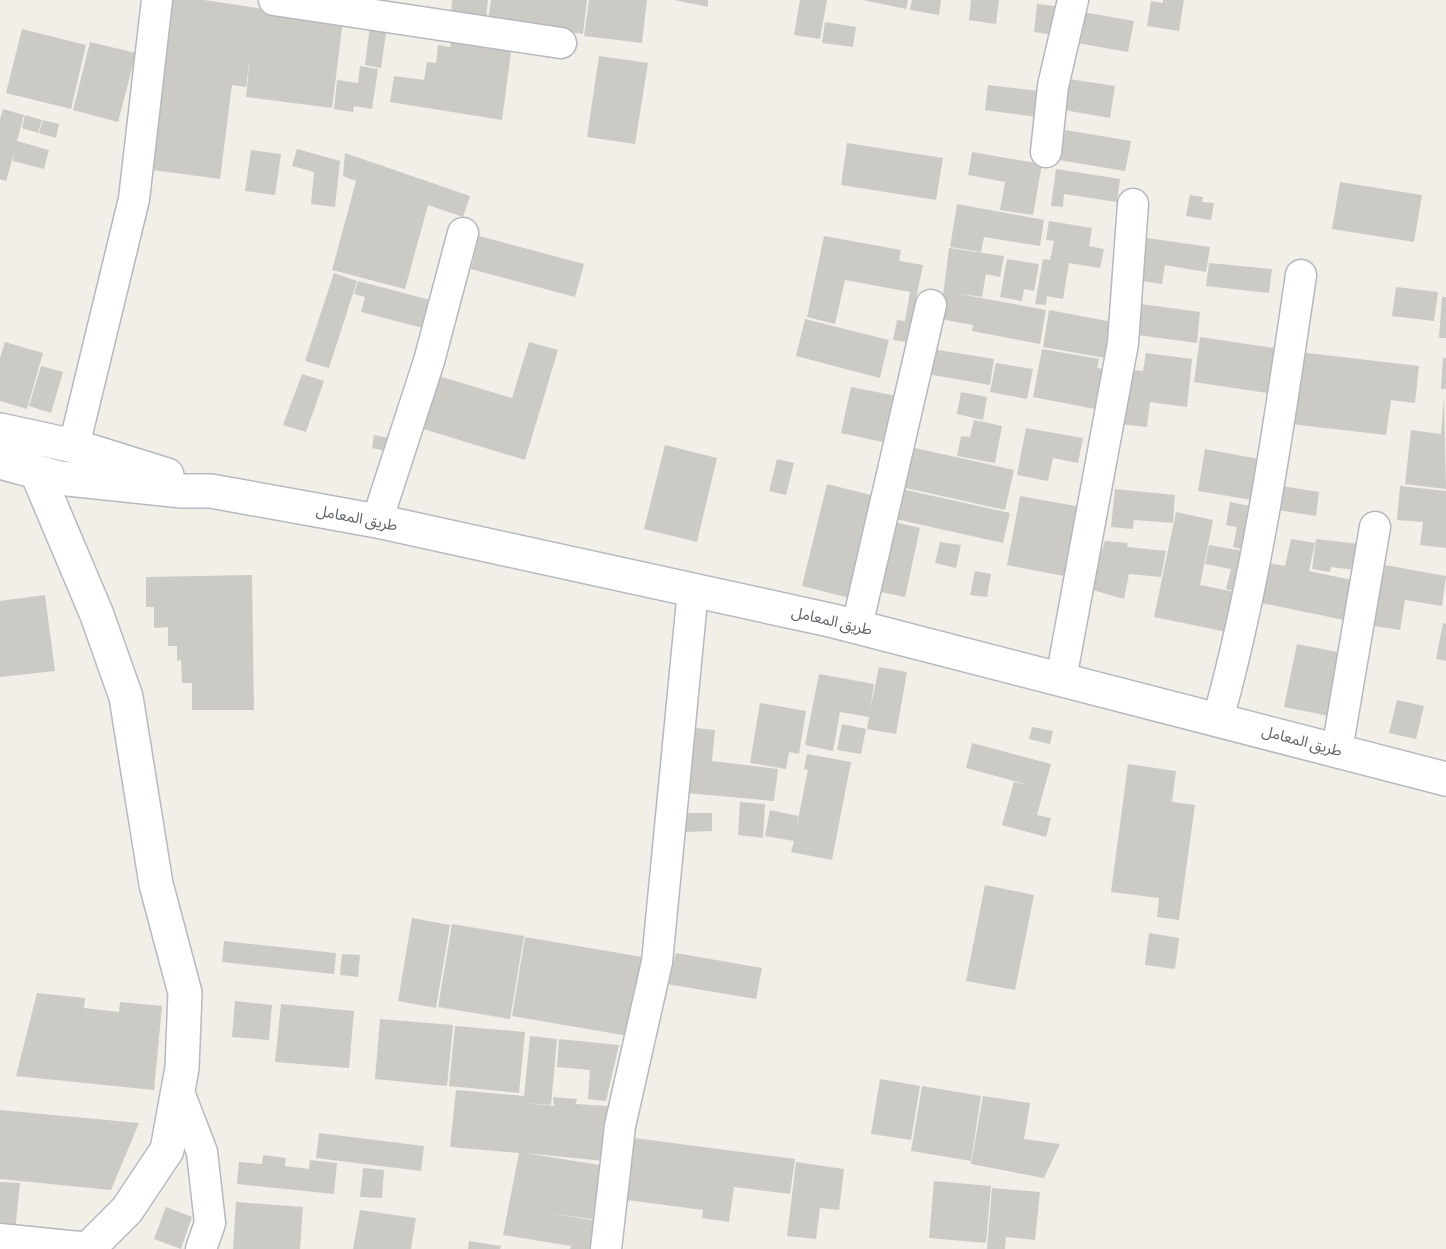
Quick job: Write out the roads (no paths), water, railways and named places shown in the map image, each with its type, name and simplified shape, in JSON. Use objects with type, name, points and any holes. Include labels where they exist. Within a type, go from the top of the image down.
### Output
[{"type":"main road","points":[[0,430],[74,446],[196,483],[211,491]]},
{"type":"main road","points":[[0,462],[37,473],[172,490],[211,491]]},
{"type":"main road","points":[[37,473],[97,615],[126,697],[156,884],[185,993],[182,1068],[166,1150],[127,1210],[96,1247]]},
{"type":"main road","name":"طريق المعامل","points":[[211,491],[377,521],[857,626],[1446,779]]},
{"type":"street","points":[[74,446],[134,199],[157,0]]},
{"type":"street","points":[[274,0],[561,44]]},
{"type":"street","points":[[1046,152],[1053,86],[1073,0]]},
{"type":"street","points":[[1061,679],[1123,343],[1133,204]]},
{"type":"street","points":[[377,521],[429,361],[463,233]]},
{"type":"street","points":[[1218,719],[1236,654],[1284,387],[1301,275]]},
{"type":"street","points":[[857,626],[931,305]]},
{"type":"street","points":[[1337,750],[1375,527]]},
{"type":"street","points":[[606,1249],[620,1126],[657,962],[693,590]]},
{"type":"street","points":[[178,1090],[202,1152],[210,1223],[201,1249]]},
{"type":"street","points":[[0,1239],[96,1247]]}]
